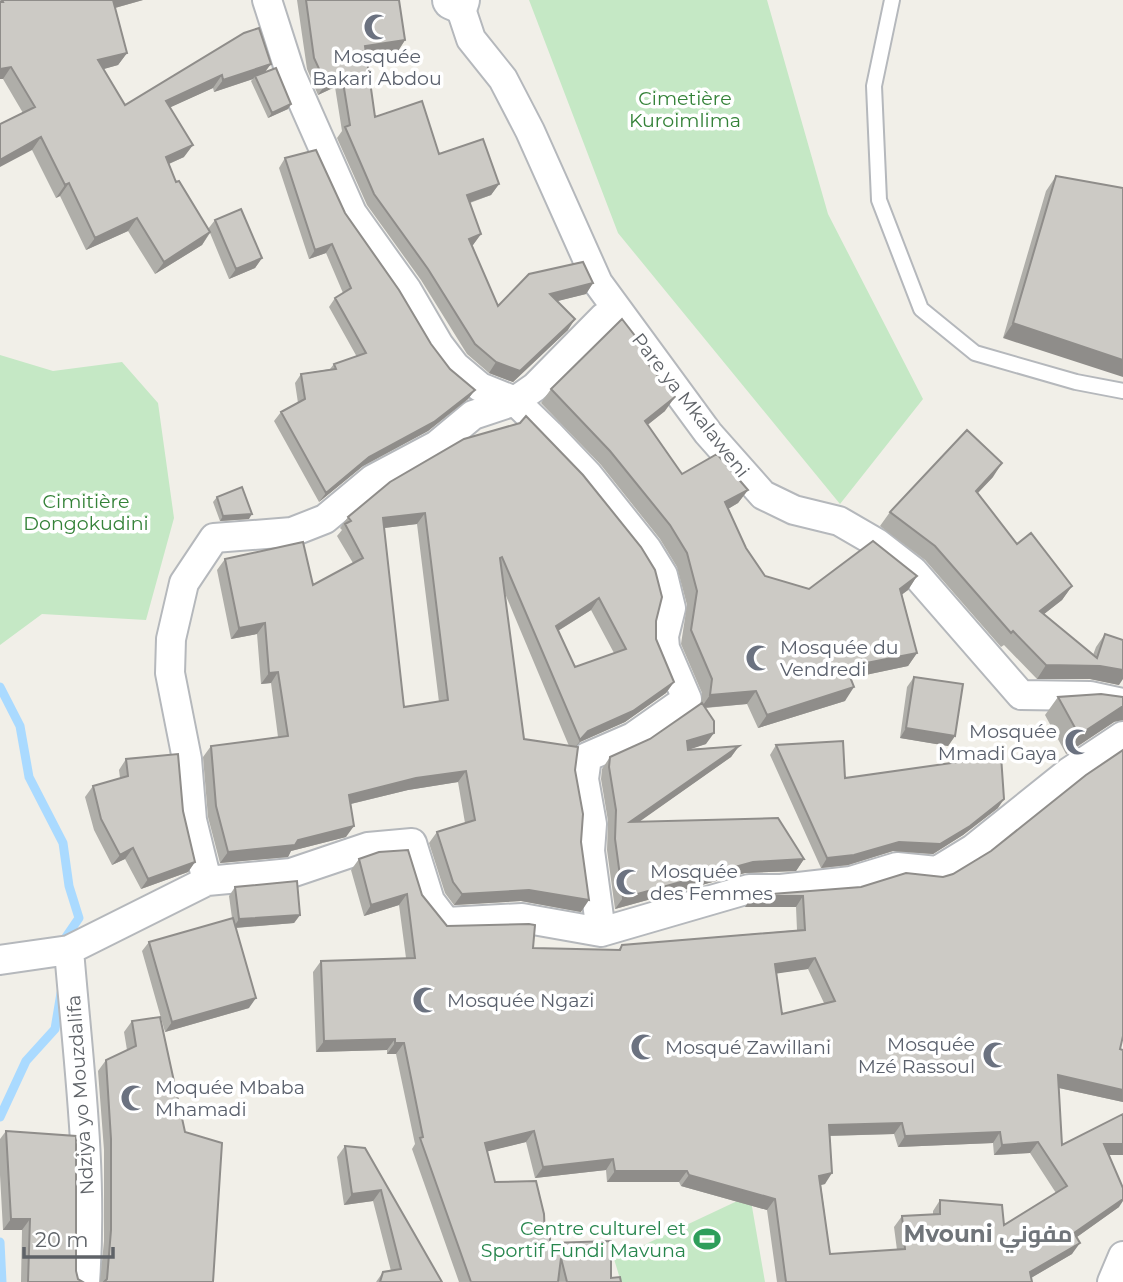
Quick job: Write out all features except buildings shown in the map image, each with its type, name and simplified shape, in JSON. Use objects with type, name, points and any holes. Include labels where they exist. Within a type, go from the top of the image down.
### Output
[{"type":"street","points":[[267,0],[291,75],[352,213],[455,366],[480,387],[515,401],[589,475],[647,549],[663,575],[671,608],[664,636],[665,648],[687,699],[633,737],[587,757],[584,779],[592,824],[590,851],[601,932]]},
{"type":"street","name":"Pare ya Mkalaweni","points":[[457,1],[471,39],[503,79],[530,131],[598,283],[708,433],[763,495],[794,510],[839,521],[877,543],[913,571],[1021,695],[1090,696],[1123,703]]},
{"type":"street","points":[[207,881],[192,820],[187,760],[170,673],[171,639],[184,583],[214,538],[292,532],[326,519],[373,479],[437,445],[473,415],[515,401],[535,387],[604,317],[617,310]]},
{"type":"street","points":[[0,960],[69,950],[207,881],[290,873],[368,847],[411,843],[430,901],[446,922],[461,923],[481,918],[522,918],[601,932],[749,889],[781,889],[851,881],[897,867],[937,871],[973,849],[1069,772],[1123,736]]},
{"type":"street","name":"Ndziya yo Mouzdalifa","points":[[69,950],[86,1164],[88,1236],[85,1282]]},
{"type":"street","points":[[1112,1282],[1123,1256]]},
{"type":"lane","points":[[892,0],[874,86],[879,200],[921,309],[975,353],[1076,382],[1123,391]]},
{"type":"green space","name":"Cimetière Kuroimlima","points":[[529,0],[767,0],[828,214],[923,399],[840,504],[618,233]]},
{"type":"green space","name":"Cimitière Dongokudini","points":[[0,355],[53,371],[122,362],[158,403],[174,518],[146,620],[42,614],[0,645]]},
{"type":"green space","name":"Centre culturel et Sportif Fundi Mavuna","points":[[750,1195],[765,1282],[621,1282],[614,1259]]},
{"type":"waterway","points":[[0,687],[20,726],[29,777],[63,843],[69,886],[79,918],[66,937],[68,944]]},
{"type":"waterway","points":[[0,1117],[26,1061],[55,1029],[61,993]]},
{"type":"waterway","points":[[0,1242],[2,1282]]},
{"type":"place","name":"Mosquée Bakari Abdou","points":[[377,27]]},
{"type":"place","name":"Mosquée du Vendredi","points":[[759,658]]},
{"type":"place","name":"Mosquée Mmadi Gaya","points":[[1078,742]]},
{"type":"place","name":"Mosquée des Femmes","points":[[629,882]]},
{"type":"place","name":"Mosquée Ngazi","points":[[426,1000]]},
{"type":"place","name":"Mosqué Zawillani","points":[[644,1047]]},
{"type":"place","name":"Mosquée Mzé Rassoul","points":[[996,1055]]},
{"type":"place","name":"Moquée Mbaba Mhamadi","points":[[134,1098]]},
{"type":"place","name":"Centre culturel et Sportif Fundi Mavuna","points":[[707,1239]]},
{"type":"district","name":"Mvouni مفوني","points":[[988,1234]]}]
